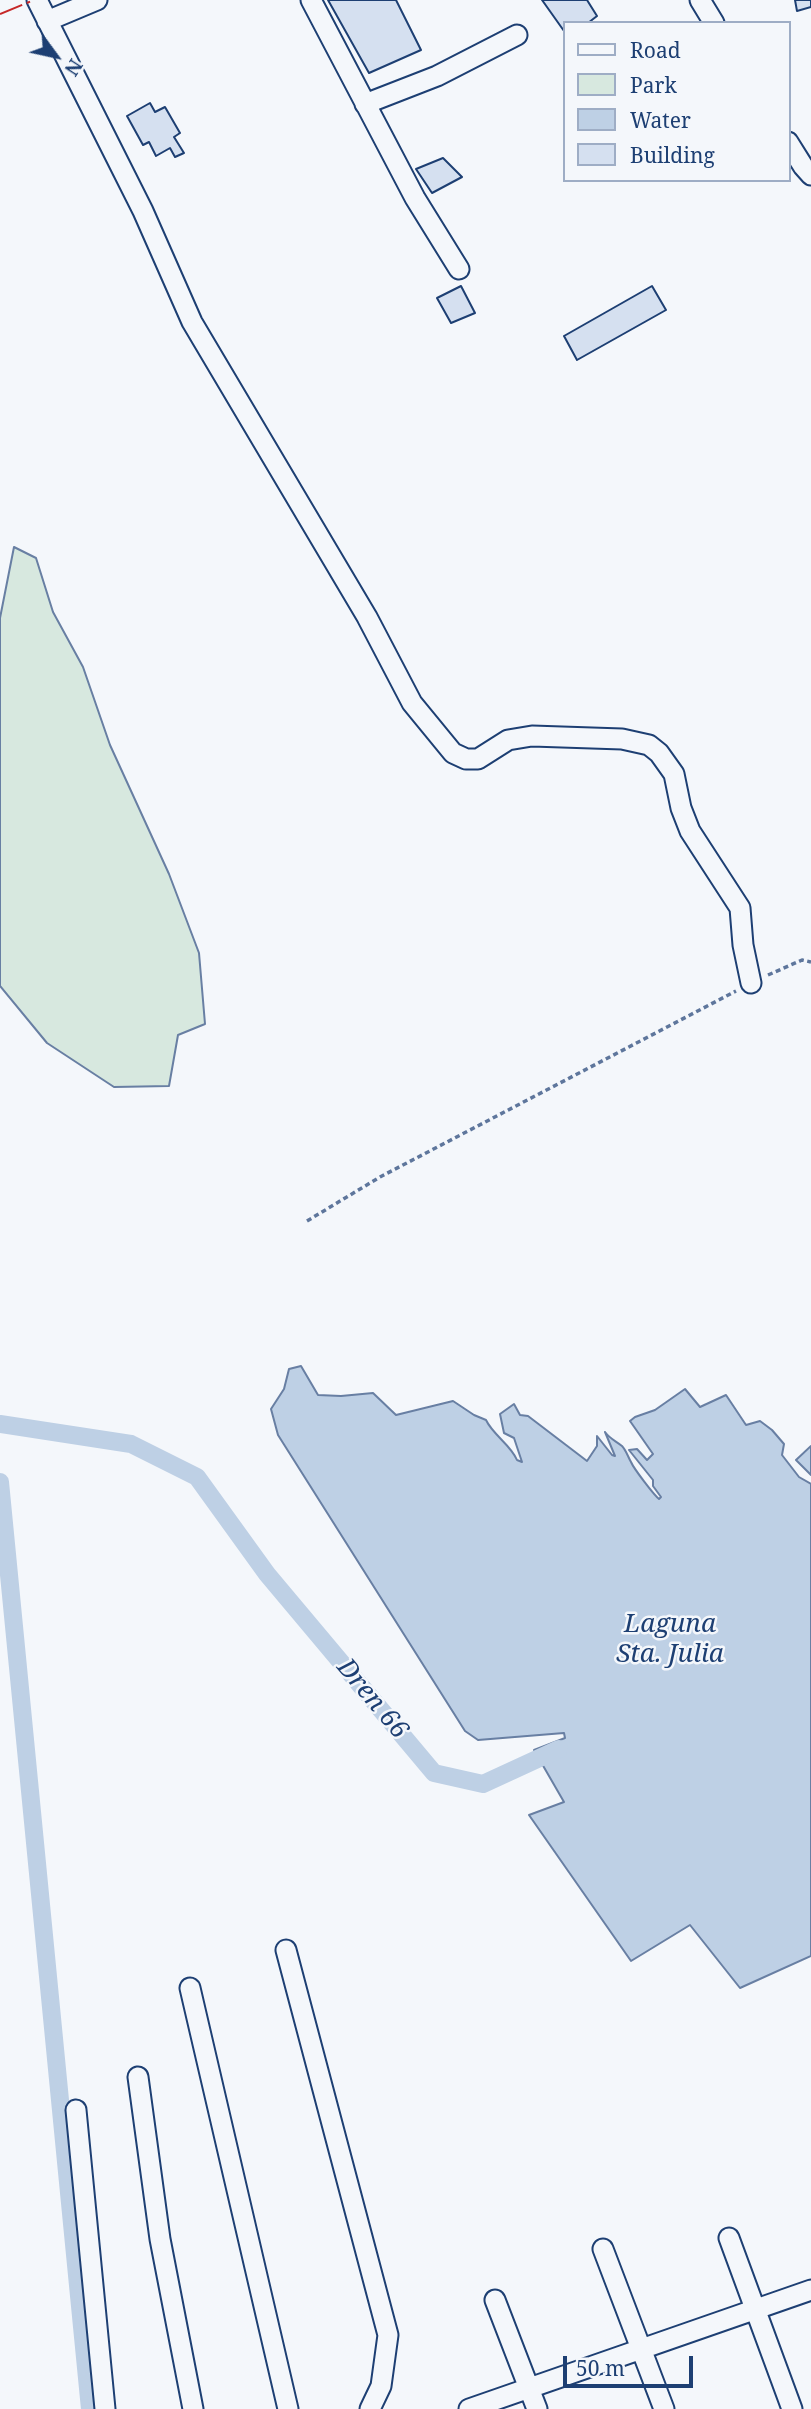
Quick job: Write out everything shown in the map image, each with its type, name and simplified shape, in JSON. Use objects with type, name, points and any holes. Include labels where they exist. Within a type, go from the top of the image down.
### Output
[{"type":"street","points":[[37,0],[143,211],[192,322],[367,617],[412,703],[453,753],[466,759],[478,759],[508,740],[520,737],[622,739],[649,745],[659,753],[674,774],[681,808],[690,831],[740,908],[743,945],[751,983]]},
{"type":"street","points":[[47,21],[97,0]]},
{"type":"street","points":[[311,0],[415,198],[459,270]]},
{"type":"street","points":[[700,0],[713,21]]},
{"type":"street","points":[[365,104],[437,76],[517,35]]},
{"type":"street","points":[[790,145],[811,175]]},
{"type":"street","points":[[286,1951],[388,2335],[380,2386],[370,2409]]},
{"type":"street","points":[[190,1987],[288,2409]]},
{"type":"street","points":[[138,2077],[160,2239],[192,2409]]},
{"type":"street","points":[[76,2110],[105,2409]]},
{"type":"street","points":[[729,2238],[792,2409]]},
{"type":"street","points":[[603,2249],[664,2409]]},
{"type":"street","points":[[469,2409],[811,2290]]},
{"type":"street","points":[[495,2300],[537,2409]]},
{"type":"path","points":[[307,1221],[380,1177],[751,983],[802,960],[811,962]]},
{"type":"green space","points":[[14,547],[36,558],[53,612],[83,667],[110,745],[169,874],[199,953],[205,1024],[178,1035],[169,1086],[114,1087],[47,1043],[0,986],[0,618]]},
{"type":"water","name":"Laguna Sta. Julia","points":[[301,1366],[318,1395],[373,1393],[396,1415],[453,1401],[486,1420],[517,1460],[522,1462],[514,1438],[504,1433],[500,1414],[514,1404],[520,1415],[528,1416],[587,1461],[597,1446],[597,1436],[615,1456],[605,1432],[623,1448],[659,1499],[661,1497],[653,1486],[653,1480],[629,1450],[637,1449],[647,1460],[653,1454],[630,1421],[635,1417],[655,1410],[685,1389],[700,1407],[726,1395],[746,1425],[760,1421],[772,1430],[784,1444],[782,1455],[799,1477],[811,1484],[811,1956],[740,1988],[690,1925],[631,1961],[529,1815],[564,1802],[534,1750],[565,1738],[564,1733],[478,1740],[465,1731],[278,1435],[271,1409],[284,1389],[289,1369]]},
{"type":"water","points":[[811,1446],[811,1475],[796,1460]]},
{"type":"building","points":[[328,0],[396,0],[421,50],[369,73]]},
{"type":"building","points":[[542,0],[587,0],[597,16],[591,21],[562,21],[562,28]]},
{"type":"building","points":[[795,0],[811,0],[811,7],[797,11]]},
{"type":"building","points":[[150,103],[155,112],[165,107],[180,133],[174,137],[184,153],[175,157],[170,148],[156,156],[149,142],[143,145],[127,116]]},
{"type":"building","points":[[443,158],[462,177],[432,193],[416,169]]},
{"type":"building","points":[[461,286],[475,313],[451,323],[437,298]]},
{"type":"building","points":[[652,286],[666,310],[577,360],[564,336]]},
{"type":"waterway","name":"Dren 66","points":[[0,1424],[131,1444],[197,1477],[267,1574],[434,1773],[483,1784],[559,1749]]},
{"type":"waterway","points":[[0,1482],[90,2409]]},
{"type":"power","points":[[0,14],[34,0]]}]
